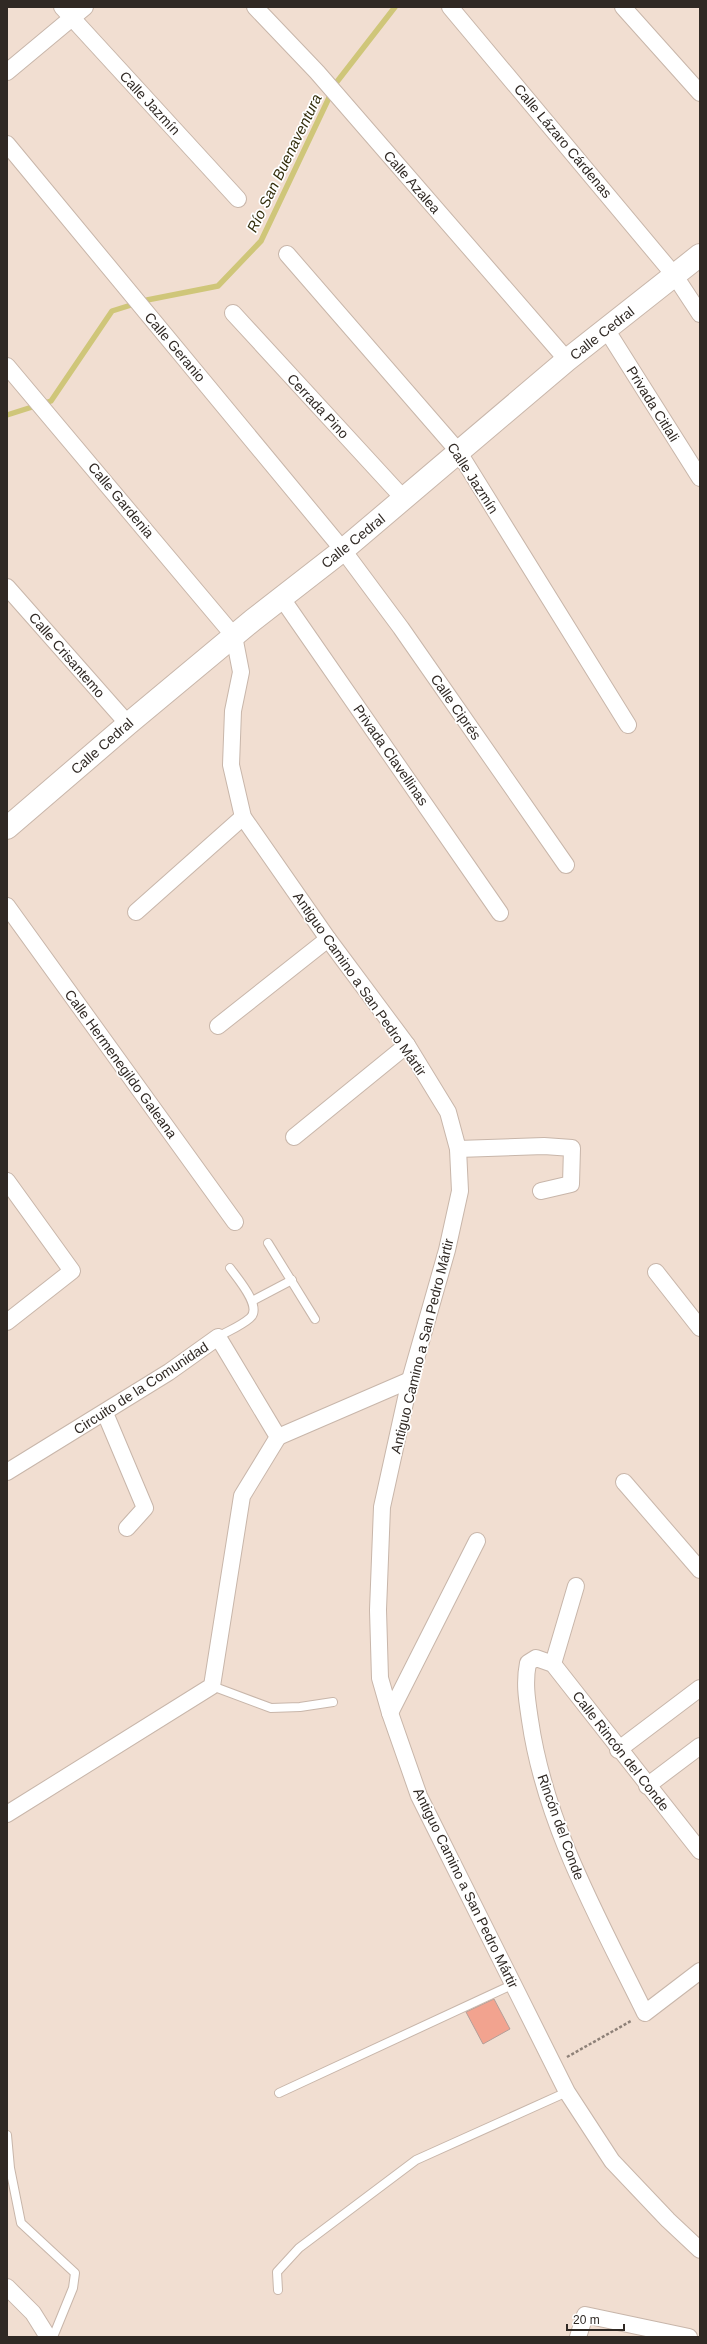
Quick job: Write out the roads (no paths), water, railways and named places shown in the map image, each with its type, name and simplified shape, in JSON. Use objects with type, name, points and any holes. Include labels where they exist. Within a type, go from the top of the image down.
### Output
[{"type":"street","points":[[7,72],[67,12],[85,7]]},
{"type":"street","name":"Calle Azalea","points":[[255,7],[317,72],[567,360]]},
{"type":"street","points":[[623,7],[700,92]]},
{"type":"street","name":"Calle Lázaro Cárdenas","points":[[450,8],[675,276],[700,314]]},
{"type":"street","name":"Calle Jazmín","points":[[67,12],[238,199]]},
{"type":"street","name":"Calle Geranio","points":[[7,144],[343,550]]},
{"type":"street","name":"Calle Jazmín","points":[[287,254],[458,451],[628,725]]},
{"type":"street","name":"Calle Cedral","points":[[9,821],[234,636],[404,500],[458,451],[567,360],[700,255]]},
{"type":"street","name":"Cerrada Pino","points":[[233,313],[404,500]]},
{"type":"street","name":"Privada Citlali","points":[[606,329],[700,478]]},
{"type":"street","name":"Calle Gardenia","points":[[7,366],[234,636]]},
{"type":"street","name":"Calle Ciprés","points":[[343,550],[401,628],[566,865]]},
{"type":"street","name":"Calle Crisantemo","points":[[7,587],[128,724]]},
{"type":"street","name":"Privada Clavellinas","points":[[282,597],[500,913]]},
{"type":"street","name":"Antiguo Camino a San Pedro Mártir","points":[[234,636],[241,672],[233,711],[231,765],[243,817],[328,939],[407,1045],[448,1112],[458,1149],[460,1191],[447,1250],[410,1380],[382,1507],[378,1610],[380,1678],[390,1713],[419,1796],[567,2092],[612,2161],[668,2220],[700,2250]]},
{"type":"street","points":[[136,912],[243,817]]},
{"type":"street","name":"Calle Hermenegildo Galeana","points":[[7,906],[235,1222]]},
{"type":"street","points":[[218,1026],[328,939]]},
{"type":"street","points":[[294,1137],[407,1045]]},
{"type":"street","points":[[458,1149],[544,1146],[572,1148],[571,1184],[541,1191]]},
{"type":"street","points":[[7,1181],[72,1271],[7,1322]]},
{"type":"street","points":[[656,1272],[700,1328]]},
{"type":"street","name":"Circuito de la Comunidad","points":[[7,1472],[105,1413],[169,1372],[218,1338],[278,1437]]},
{"type":"street","points":[[7,1814],[212,1686],[242,1496],[278,1437],[410,1380]]},
{"type":"street","points":[[105,1413],[145,1508],[127,1528]]},
{"type":"street","points":[[624,1482],[700,1570]]},
{"type":"street","points":[[390,1713],[477,1541]]},
{"type":"street","points":[[553,1664],[576,1586]]},
{"type":"street","name":"Rincón del Conde","points":[[553,1664],[536,1658],[528,1663],[524,1680],[535,1756],[572,1864],[645,2013],[700,1971]]},
{"type":"street","name":"Calle Rincón del Conde","points":[[553,1664],[618,1750],[700,1851]]},
{"type":"street","points":[[618,1750],[700,1688]]},
{"type":"street","points":[[647,1786],[700,1746]]},
{"type":"street","points":[[7,2287],[33,2313],[48,2337]]},
{"type":"street","points":[[578,2337],[585,2315],[689,2337]]},
{"type":"street","points":[[695,2337],[700,2333]]},
{"type":"lane","points":[[268,1243],[315,1319]]},
{"type":"lane","points":[[218,1338],[251,1318],[254,1310],[252,1301],[230,1268]]},
{"type":"lane","points":[[252,1301],[292,1280]]},
{"type":"lane","points":[[212,1686],[271,1708],[300,1707],[333,1702]]},
{"type":"lane","points":[[279,2093],[514,1984]]},
{"type":"lane","points":[[278,2290],[277,2272],[299,2248],[416,2160],[567,2092]]},
{"type":"lane","points":[[7,2135],[10,2168],[21,2223],[75,2273],[73,2288],[53,2337]]},
{"type":"waterway","name":"Río San Buenaventura","points":[[7,415],[51,401],[112,311],[147,300],[218,286],[261,241],[336,83],[395,7]]}]
